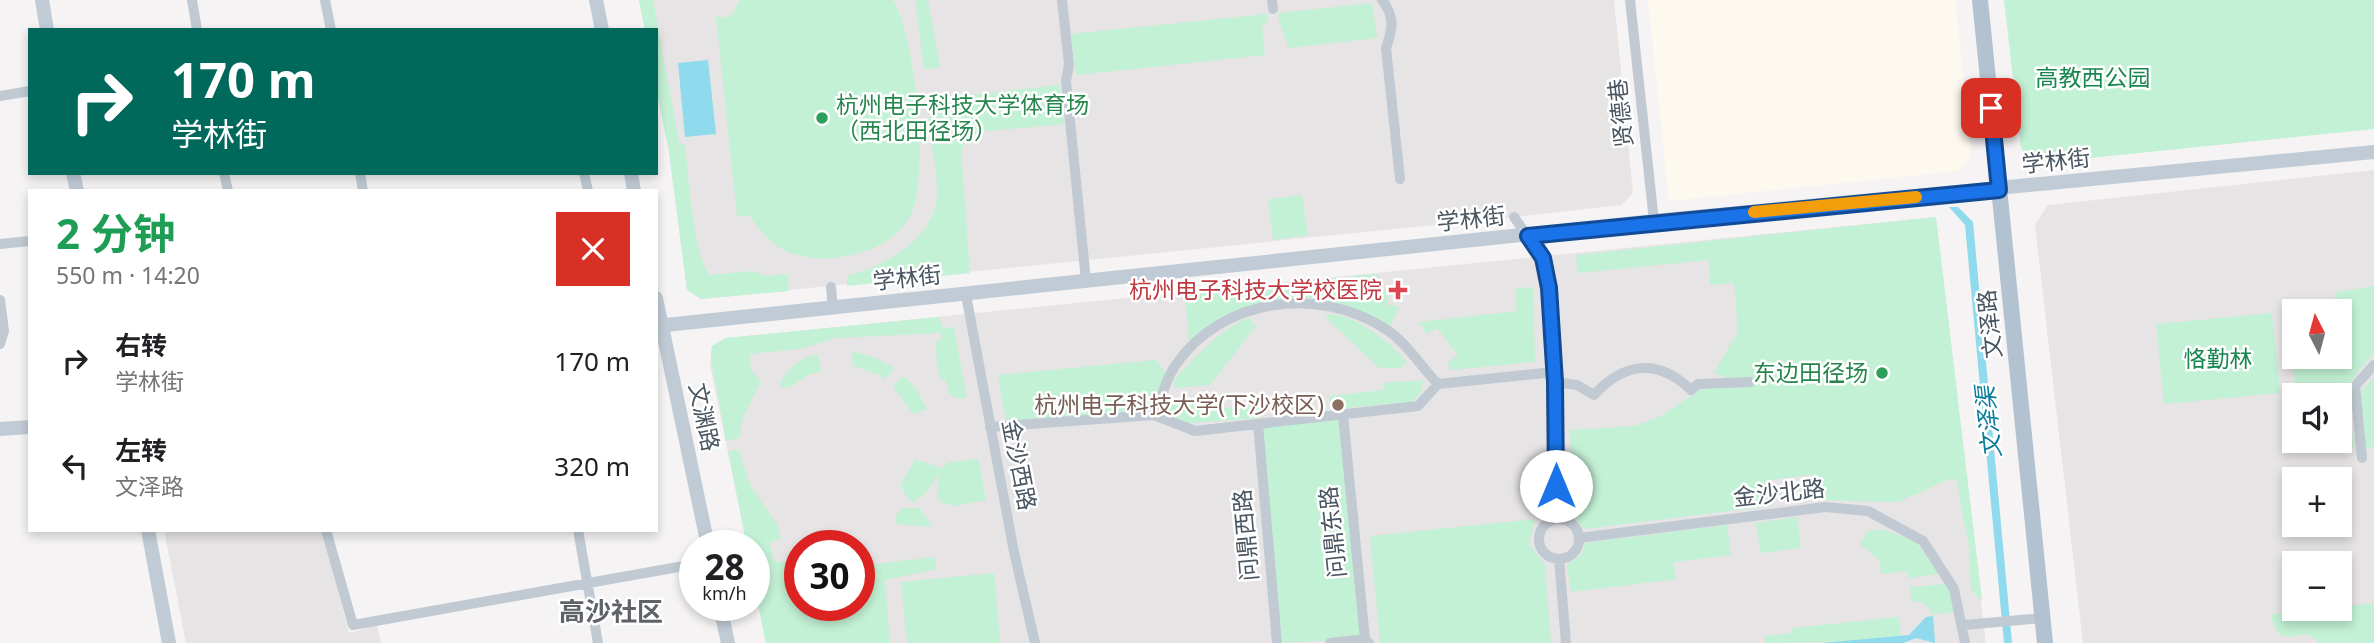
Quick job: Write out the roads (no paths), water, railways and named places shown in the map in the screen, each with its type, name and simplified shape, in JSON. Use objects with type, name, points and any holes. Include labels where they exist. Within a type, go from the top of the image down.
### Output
[{"type":"main road","points":[[42,0],[47,28]]},
{"type":"main road","points":[[596,0],[602,28]]},
{"type":"main road","name":"文泽路","points":[[1980,0],[2045,643]]},
{"type":"main road","name":"学林街","points":[[659,325],[833,309],[1654,221],[2374,152]]},
{"type":"main road","name":"文渊路","points":[[659,325],[704,530]]},
{"type":"main road","points":[[0,429],[28,427]]},
{"type":"main road","points":[[148,532],[169,643]]},
{"type":"main road","points":[[723,621],[728,643]]},
{"type":"street","points":[[192,0],[197,28]]},
{"type":"street","points":[[325,0],[331,28]]},
{"type":"street","points":[[1062,0],[1069,65],[1066,81],[1086,281]]},
{"type":"street","points":[[1382,0],[1392,13],[1392,31],[1386,48],[1400,178]]},
{"type":"street","name":"贤德巷","points":[[1630,0],[1654,221]]},
{"type":"street","points":[[0,96],[28,91]]},
{"type":"street","points":[[1514,217],[1543,258],[1547,278],[1555,377],[1556,519]]},
{"type":"street","points":[[0,244],[28,241]]},
{"type":"street","points":[[831,287],[833,309]]},
{"type":"street","name":"金沙西路","points":[[966,295],[990,427],[1035,643]]},
{"type":"street","points":[[0,300],[4,331],[0,344]]},
{"type":"street","points":[[1154,415],[1176,364],[1211,329],[1248,311],[1296,301],[1346,310],[1388,330],[1438,384]]},
{"type":"street","points":[[2362,458],[2355,386],[2374,365]]},
{"type":"street","points":[[990,427],[1154,415],[1195,431],[1418,406],[1438,384],[1555,377],[1594,395],[1617,373],[1650,368],[1672,374],[1691,390],[1698,384],[1750,382]]},
{"type":"street","name":"问鼎东路","points":[[1343,415],[1367,641]]},
{"type":"street","name":"问鼎西路","points":[[1258,424],[1277,643]]},
{"type":"street","name":"金沙北路","points":[[1579,538],[1825,507],[1868,511],[1923,541],[1954,589],[1964,625],[1965,643]]},
{"type":"street","points":[[1556,519],[1574,526],[1579,538],[1575,552],[1559,559],[1545,554],[1539,543],[1544,525],[1556,519]]},
{"type":"street","points":[[327,532],[354,625],[679,568]]},
{"type":"street","points":[[578,532],[598,643]]},
{"type":"street","points":[[1559,559],[1566,643]]},
{"type":"street","points":[[1964,625],[2042,618]]},
{"type":"street","points":[[1330,643],[1367,641]]},
{"type":"water","points":[[708,60],[716,134],[685,137],[678,63]]},
{"type":"water","name":"文泽渠","points":[[1949,207],[1958,207],[1973,222],[2012,643],[2004,643],[1965,225]]},
{"type":"water","points":[[1933,616],[1935,643],[1916,638],[1903,643],[1822,643],[1909,635],[1926,617]]},
{"type":"place","name":"杭州电子科技大学体育场 （西北田径场）","points":[[822,118]]},
{"type":"place","name":"杭州电子科技大学校医院","points":[[1398,290]]},
{"type":"place","name":"东边田径场","points":[[1882,373]]},
{"type":"place","name":"杭州电子科技大学(下沙校区)","points":[[1338,405]]},
{"type":"district","name":"高沙社区","points":[[611,612]]},
{"type":"park label","name":"高教西公园","points":[[2093,78]]},
{"type":"park label","name":"恪勤林","points":[[2218,359]]}]
